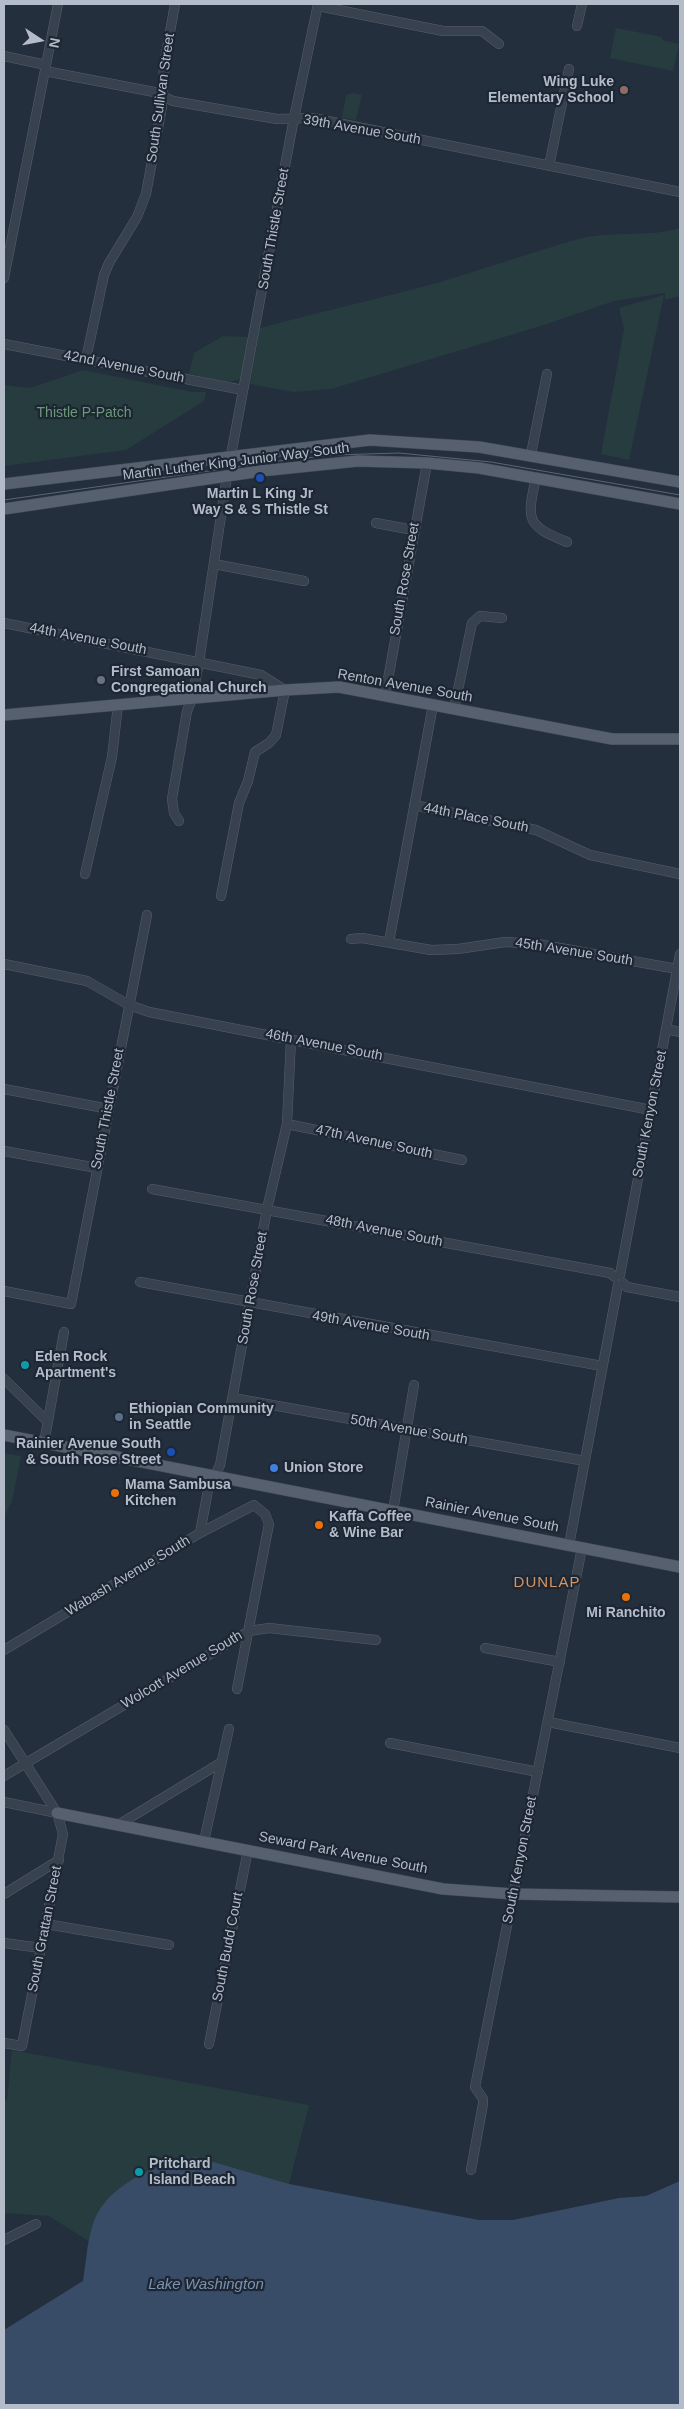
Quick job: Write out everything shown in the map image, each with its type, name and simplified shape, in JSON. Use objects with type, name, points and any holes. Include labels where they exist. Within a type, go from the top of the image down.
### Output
[{"type":"main road","name":"Martin Luther King Junior Way South","points":[[4,484],[231,455],[370,440],[436,442],[531,454],[680,482]]},
{"type":"main road","name":"Martin Luther King Junior Way South","points":[[4,509],[227,476],[339,462],[427,463],[536,477],[680,504]]},
{"type":"main road","name":"Renton Avenue South","points":[[4,715],[285,690],[339,688],[612,738],[680,739]]},
{"type":"main road","name":"Rainier Avenue South","points":[[4,1435],[680,1567]]},
{"type":"main road","name":"Seward Park Avenue South","points":[[57,1813],[444,1889],[514,1894],[680,1897]]},
{"type":"street","points":[[4,278],[58,4]]},
{"type":"street","name":"South Sullivan Street","points":[[86,359],[104,275],[142,206],[162,96],[164,65],[176,4]]},
{"type":"street","points":[[577,26],[582,4]]},
{"type":"street","points":[[318,5],[443,31],[482,31],[499,44]]},
{"type":"street","name":"South Thistle Street","points":[[231,455],[294,118],[318,5]]},
{"type":"street","name":"39th Avenue South","points":[[4,56],[45,68],[154,92],[174,101],[277,119],[313,118],[680,192]]},
{"type":"street","points":[[549,166],[569,69]]},
{"type":"street","name":"42nd Avenue South","points":[[4,344],[243,390]]},
{"type":"street","points":[[531,454],[547,374]]},
{"type":"street","name":"South Rose Street","points":[[385,696],[413,530],[427,463]]},
{"type":"street","points":[[179,821],[174,813],[172,799],[187,711],[192,699],[199,662],[227,476]]},
{"type":"street","points":[[536,477],[530,507],[533,522],[546,533],[567,542]]},
{"type":"street","points":[[376,523],[413,530]]},
{"type":"street","points":[[214,564],[304,581]]},
{"type":"street","points":[[454,709],[472,623],[480,616],[502,618]]},
{"type":"street","name":"44th Avenue South","points":[[4,623],[261,675],[285,690]]},
{"type":"street","points":[[221,896],[238,803],[248,781],[254,752],[270,743],[276,735],[285,690]]},
{"type":"street","points":[[85,874],[112,756],[118,705]]},
{"type":"street","points":[[389,942],[433,705]]},
{"type":"street","name":"44th Place South","points":[[414,805],[530,828],[590,855],[680,874]]},
{"type":"street","name":"South Thistle Street","points":[[4,1292],[71,1304],[147,915]]},
{"type":"street","name":"45th Avenue South","points":[[352,939],[362,938],[442,950],[505,942],[538,944],[678,969]]},
{"type":"street","name":"South Kenyon Street","points":[[569,1545],[680,954]]},
{"type":"street","name":"46th Avenue South","points":[[4,964],[87,981],[129,1004],[149,1012],[651,1110]]},
{"type":"street","points":[[666,1029],[680,1032]]},
{"type":"street","name":"South Rose Street","points":[[200,1533],[208,1490],[220,1464],[267,1209],[287,1124],[291,1039]]},
{"type":"street","points":[[4,1089],[108,1109]]},
{"type":"street","name":"47th Avenue South","points":[[287,1124],[462,1160]]},
{"type":"street","points":[[4,1151],[97,1168]]},
{"type":"street","name":"48th Avenue South","points":[[152,1188],[610,1273],[627,1287],[680,1297]]},
{"type":"street","name":"49th Avenue South","points":[[140,1282],[250,1304],[602,1366]]},
{"type":"street","points":[[44,1443],[64,1332]]},
{"type":"street","points":[[4,1379],[48,1422]]},
{"type":"street","points":[[393,1511],[414,1385]]},
{"type":"street","name":"50th Avenue South","points":[[233,1398],[584,1461]]},
{"type":"street","name":"Wabash Avenue South","points":[[4,1650],[200,1533],[246,1507],[254,1505],[265,1514],[269,1524],[249,1631]]},
{"type":"street","name":"South Kenyon Street","points":[[471,2170],[484,2104],[483,2099],[474,2087],[582,1548]]},
{"type":"street","name":"Wolcott Avenue South","points":[[4,1776],[249,1631],[269,1628],[376,1640]]},
{"type":"street","points":[[237,1689],[249,1631]]},
{"type":"street","points":[[485,1648],[560,1662]]},
{"type":"street","points":[[548,1722],[680,1748]]},
{"type":"street","points":[[204,1841],[229,1729]]},
{"type":"street","points":[[4,1730],[57,1813]]},
{"type":"street","points":[[390,1743],[538,1772]]},
{"type":"street","points":[[118,1824],[222,1762]]},
{"type":"street","name":"Seward Park Avenue South","points":[[4,1802],[57,1813]]},
{"type":"street","name":"South Grattan Street","points":[[4,2043],[22,2046],[63,1834],[57,1813]]},
{"type":"street","name":"South Budd Court","points":[[209,2044],[248,1850]]},
{"type":"street","points":[[4,1894],[59,1860]]},
{"type":"street","points":[[46,1924],[170,1945]]},
{"type":"street","points":[[4,1943],[41,1948]]},
{"type":"street","points":[[4,2240],[36,2224]]},
{"type":"green space","points":[[616,28],[662,37],[662,40],[679,44],[673,71],[610,58]]},
{"type":"green space","points":[[353,93],[362,95],[356,120],[342,118],[346,95]]},
{"type":"green space","points":[[680,228],[680,296],[665,300],[665,293],[614,301],[544,325],[331,389],[293,392],[250,384],[260,328],[437,283],[579,239],[604,235],[655,233]]},
{"type":"green space","points":[[664,295],[629,460],[601,454],[624,329],[619,308]]},
{"type":"green space","points":[[223,336],[249,337],[241,379],[228,382],[189,374],[194,353]]},
{"type":"green space","name":"Thistle P-Patch","points":[[83,370],[192,392],[206,392],[204,401],[126,450],[4,466],[4,385],[30,388]]},
{"type":"green space","points":[[4,1453],[21,1456],[12,1501],[5,1515],[4,1529]]},
{"type":"green space","name":"Pritchard Island Beach","points":[[12,2050],[309,2105],[289,2184],[90,2242],[49,2216],[4,2213],[4,2100],[7,2100]]},
{"type":"water","name":"Lake Washington","points":[[196,2157],[289,2184],[479,2220],[513,2220],[619,2198],[646,2196],[680,2181],[680,2405],[4,2405],[4,2330],[83,2281],[92,2227],[98,2212],[119,2188],[149,2171]]},
{"type":"tram line","points":[[4,500],[279,461],[333,455],[399,453],[491,462],[680,495]]},
{"type":"place","name":"Wing Luke Elementary School","points":[[624,90]]},
{"type":"place","name":"Martin L King Jr Way S & S Thistle St","points":[[260,478]]},
{"type":"place","name":"First Samoan Congregational Church","points":[[101,680]]},
{"type":"place","name":"Eden Rock Apartment's","points":[[25,1365]]},
{"type":"place","name":"Ethiopian Community in Seattle","points":[[119,1417]]},
{"type":"place","name":"Rainier Avenue South & South Rose Street","points":[[171,1452]]},
{"type":"place","name":"Union Store","points":[[274,1468]]},
{"type":"place","name":"Mama Sambusa Kitchen","points":[[115,1493]]},
{"type":"place","name":"Kaffa Coffee & Wine Bar","points":[[319,1525]]},
{"type":"place","name":"Mi Ranchito","points":[[626,1597]]},
{"type":"place","name":"Pritchard Island Beach","points":[[139,2172]]},
{"type":"district","name":"DUNLAP","points":[[547,1583]]}]
